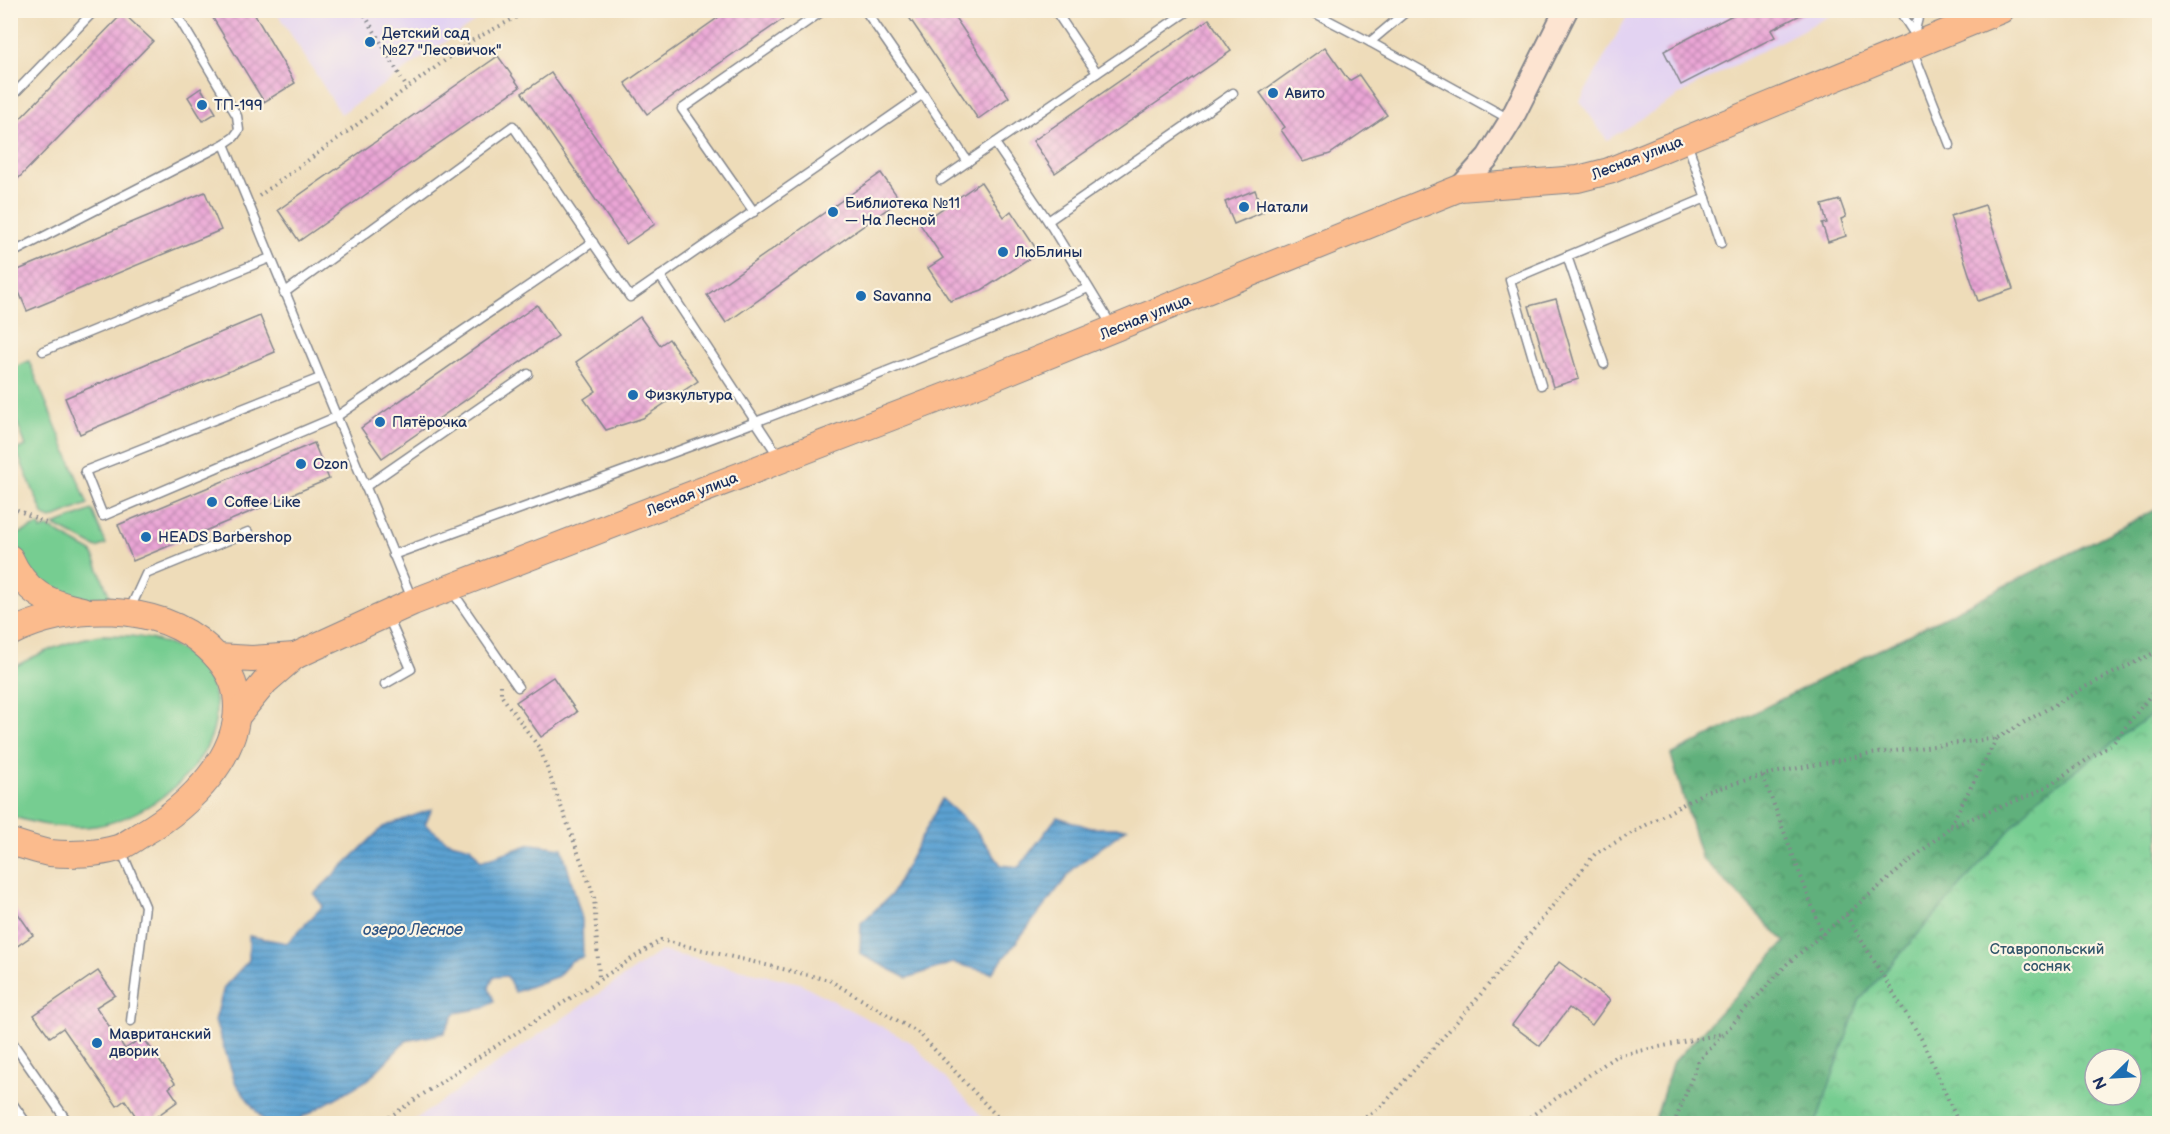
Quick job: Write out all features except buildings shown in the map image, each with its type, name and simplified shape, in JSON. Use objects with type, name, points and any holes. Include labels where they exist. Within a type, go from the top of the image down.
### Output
[{"type":"main road","points":[[1460,188],[1488,157],[1511,120],[1566,10]]},
{"type":"main road","name":"Лесная улица","points":[[237,716],[265,682],[296,656],[413,602],[1114,329],[1460,188],[1578,179],[1609,171],[1913,40],[2001,10]]},
{"type":"main road","points":[[10,558],[24,583],[42,598],[62,606],[94,612]]},
{"type":"main road","points":[[10,633],[50,619],[94,612],[129,612],[147,615],[185,631],[217,657],[230,675],[236,693],[237,716],[232,738],[223,757],[190,799],[170,816],[120,847],[91,853],[50,853],[10,842]]},
{"type":"main road","name":"Лесная улица","points":[[217,657],[252,659],[296,656]]},
{"type":"lane","points":[[10,98],[95,10]]},
{"type":"lane","points":[[10,254],[224,144],[239,130],[237,116],[174,10]]},
{"type":"lane","points":[[754,212],[682,109],[824,10]]},
{"type":"lane","points":[[866,10],[968,162]]},
{"type":"lane","points":[[1055,10],[1097,72]]},
{"type":"lane","points":[[941,180],[1189,10]]},
{"type":"lane","points":[[1309,10],[1511,120]]},
{"type":"lane","points":[[1370,42],[1408,10]]},
{"type":"lane","points":[[1899,10],[1913,40],[1950,145]]},
{"type":"lane","points":[[1913,40],[1920,10]]},
{"type":"lane","points":[[1048,221],[1233,93]]},
{"type":"lane","points":[[284,292],[513,126],[630,297],[923,94]]},
{"type":"lane","points":[[1686,139],[1721,243]]},
{"type":"lane","points":[[995,143],[1048,221],[1114,329]]},
{"type":"lane","points":[[224,144],[413,602]]},
{"type":"lane","points":[[1541,386],[1510,280],[1706,198]]},
{"type":"lane","points":[[320,378],[85,471],[103,516],[336,417],[593,242]]},
{"type":"lane","points":[[1567,256],[1604,364]]},
{"type":"lane","points":[[43,351],[270,258]]},
{"type":"lane","points":[[660,276],[781,460]]},
{"type":"lane","points":[[393,555],[757,423],[967,340],[1088,288]]},
{"type":"lane","points":[[365,487],[528,374]]},
{"type":"lane","points":[[129,612],[146,574],[248,532]]},
{"type":"lane","points":[[450,588],[518,687]]},
{"type":"lane","points":[[385,684],[411,669],[387,614]]},
{"type":"lane","points":[[120,847],[145,906],[131,1021]]},
{"type":"lane","points":[[10,1039],[69,1124]]},
{"type":"lane","points":[[10,1100],[27,1124]]},
{"type":"path","points":[[362,10],[407,88]]},
{"type":"path","points":[[248,204],[473,40],[530,10]]},
{"type":"path","points":[[10,501],[13,508],[46,523]]},
{"type":"path","points":[[1356,1124],[1383,1105],[1476,1000],[1595,854],[1703,793],[1762,775],[1872,754],[1997,738],[2087,686],[2160,650]]},
{"type":"path","points":[[1674,1124],[1698,1062],[1787,964],[1949,828],[2038,792],[2114,742],[2160,683]]},
{"type":"path","points":[[501,695],[540,749],[594,896],[599,977]]},
{"type":"path","points":[[1949,828],[1997,738]]},
{"type":"path","points":[[1762,775],[1823,935]]},
{"type":"path","points":[[1846,915],[1922,1040],[1959,1124]]},
{"type":"path","points":[[378,1124],[661,940],[829,980],[921,1034],[1004,1124]]},
{"type":"path","points":[[1520,1124],[1616,1056],[1722,1034]]},
{"type":"shaded area","name":"Детский сад №27 \"Лесовичок\"","points":[[276,11],[490,11],[341,114]]},
{"type":"shaded area","points":[[1630,11],[1839,11],[1689,89],[1607,140],[1580,101]]},
{"type":"shaded area","points":[[661,951],[800,983],[912,1043],[988,1123],[410,1123]]},
{"type":"green space","points":[[29,361],[88,504],[51,519],[44,516],[16,450],[26,446],[11,407],[11,369]]},
{"type":"green space","points":[[2159,508],[2159,1123],[1654,1124],[1672,1064],[1785,942],[1701,857],[1671,755]]},
{"type":"green space","points":[[92,510],[106,544],[97,548],[54,525]]},
{"type":"green space","points":[[39,525],[41,530],[48,527],[92,552],[111,600],[88,601],[67,596],[47,586],[30,571],[14,536]]},
{"type":"green space","points":[[100,635],[157,640],[181,650],[196,661],[207,676],[215,698],[216,715],[207,745],[189,773],[165,795],[132,815],[105,824],[73,827],[42,824],[11,816],[11,669],[54,648]]},
{"type":"green space","name":"Ставропольский сосняк","points":[[2159,709],[2159,1123],[1816,1123],[1859,1001],[2037,799]]},
{"type":"water","points":[[942,799],[975,829],[1001,865],[1019,867],[1057,817],[1091,828],[1127,828],[1074,868],[992,973],[953,963],[907,978],[860,954],[861,923],[891,895]]},
{"type":"water","name":"озеро Лесное","points":[[432,809],[425,824],[447,841],[470,847],[481,861],[531,844],[562,848],[582,919],[583,957],[571,961],[558,976],[515,992],[507,976],[493,977],[489,988],[494,1001],[484,1008],[455,1013],[444,1033],[406,1041],[369,1079],[292,1123],[271,1123],[263,1120],[236,1084],[215,1021],[224,987],[249,960],[249,936],[287,943],[323,906],[314,894],[383,827]]},
{"type":"place","name":"Детский сад №27 \"Лесовичок\"","points":[[370,42]]},
{"type":"place","name":"Авито","points":[[1273,93]]},
{"type":"place","name":"ТП-199","points":[[202,105]]},
{"type":"place","name":"Натали","points":[[1244,207]]},
{"type":"place","name":"Библиотека №11 — На Лесной","points":[[833,212]]},
{"type":"place","name":"ЛюБлины","points":[[1003,252]]},
{"type":"place","name":"Savanna","points":[[861,296]]},
{"type":"place","name":"Физкультура","points":[[633,395]]},
{"type":"place","name":"Пятёрочка","points":[[380,422]]},
{"type":"place","name":"Ozon","points":[[301,464]]},
{"type":"place","name":"Coffee Like","points":[[212,502]]},
{"type":"place","name":"HEADS Barbershop","points":[[146,537]]},
{"type":"place","name":"Мавританский дворик","points":[[97,1043]]}]
